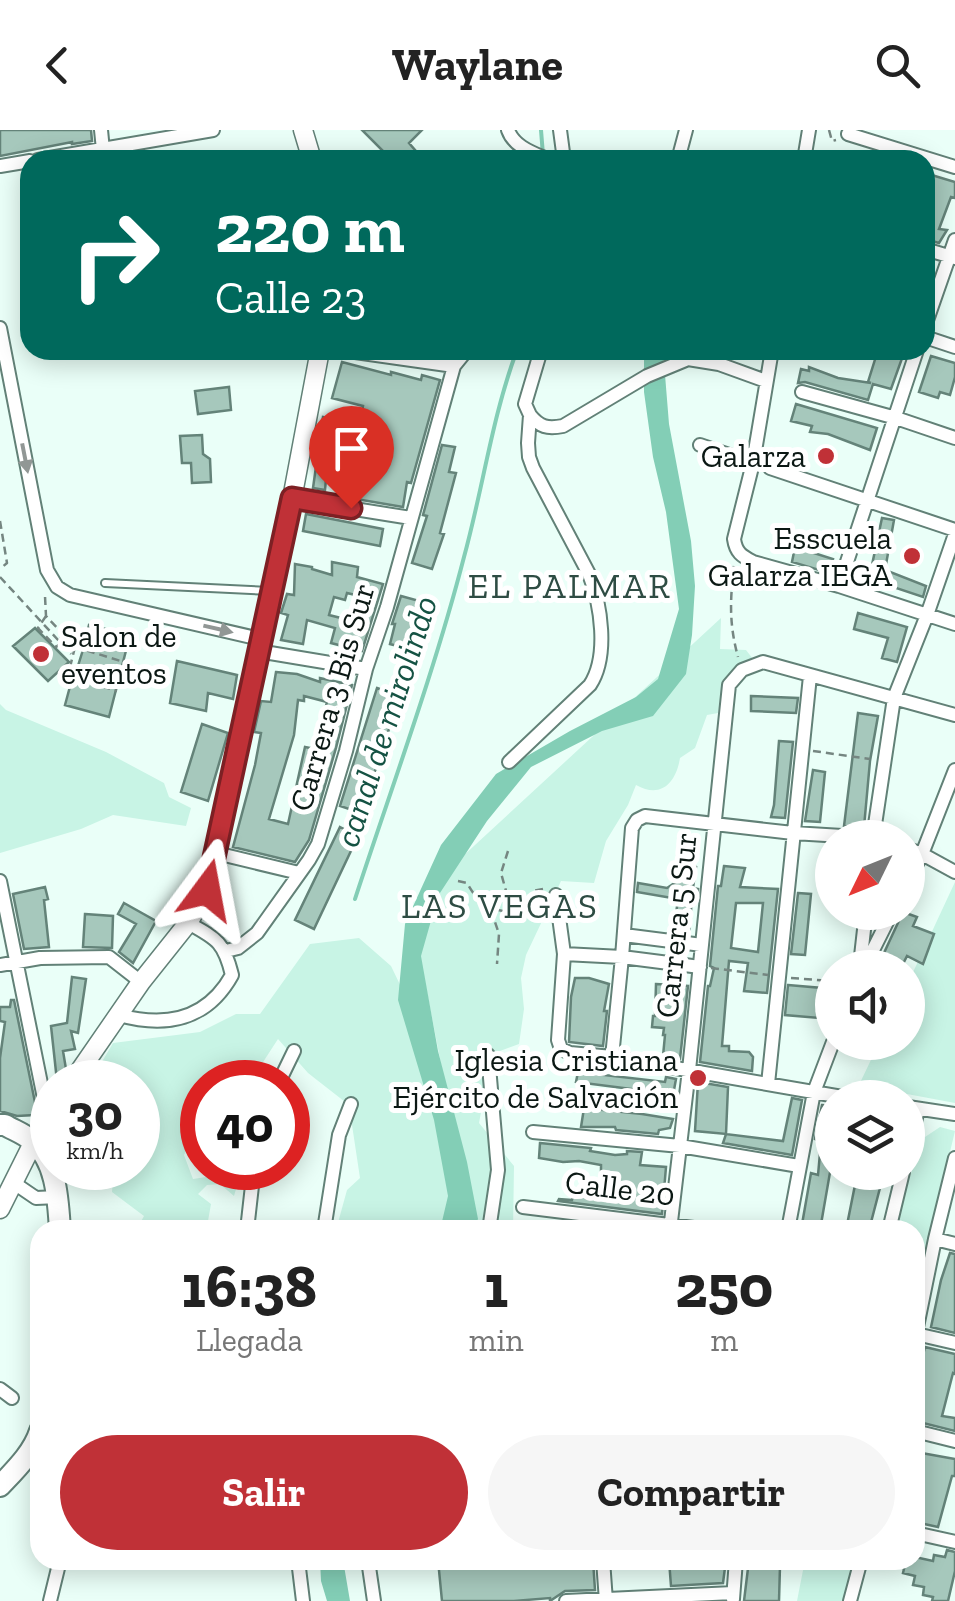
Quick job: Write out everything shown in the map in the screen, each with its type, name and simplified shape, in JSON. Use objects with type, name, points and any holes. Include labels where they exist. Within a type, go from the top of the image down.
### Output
[{"type":"main road","points":[[0,1125],[30,1140]]},
{"type":"main road","points":[[56,1190],[59,1220]]},
{"type":"main road","points":[[0,1486],[30,1450]]},
{"type":"street","points":[[102,130],[103,150],[142,136],[213,130]]},
{"type":"street","points":[[508,130],[512,140],[527,150]]},
{"type":"street","points":[[848,134],[902,150]]},
{"type":"street","points":[[935,300],[955,240]]},
{"type":"street","points":[[0,328],[46,570],[56,587],[70,595],[259,645],[366,669]]},
{"type":"street","points":[[87,1060],[188,923],[207,890],[318,360]]},
{"type":"street","points":[[412,360],[454,366]]},
{"type":"street","name":"Carrera 3 Bis Sur","points":[[226,951],[238,948],[257,933],[318,844],[454,366],[459,360]]},
{"type":"street","points":[[538,360],[524,404],[538,424],[550,429],[576,420],[647,376],[684,360]]},
{"type":"street","points":[[706,360],[767,375]]},
{"type":"street","points":[[770,360],[753,462],[734,539],[739,553],[753,562],[955,624]]},
{"type":"street","points":[[767,375],[775,360]]},
{"type":"street","points":[[839,586],[914,360]]},
{"type":"street","points":[[802,392],[955,438]]},
{"type":"street","points":[[508,762],[590,685],[598,664],[597,594],[533,468],[528,443],[530,415]]},
{"type":"street","points":[[700,445],[753,462]]},
{"type":"street","points":[[770,468],[955,532],[894,698],[876,820]]},
{"type":"street","points":[[292,498],[411,518]]},
{"type":"street","points":[[742,670],[763,662],[955,715]]},
{"type":"street","name":"Carrera 5 Sur","points":[[671,1220],[729,685],[742,670]]},
{"type":"street","points":[[768,1084],[810,676]]},
{"type":"street","points":[[925,846],[955,770]]},
{"type":"street","points":[[612,1057],[632,828],[636,820],[644,816],[815,834]]},
{"type":"street","points":[[216,853],[300,873]]},
{"type":"street","points":[[925,856],[955,872]]},
{"type":"street","points":[[0,881],[38,1060]]},
{"type":"street","points":[[552,892],[564,954],[558,1040],[561,1048],[570,1054],[612,1057],[814,1092]]},
{"type":"street","points":[[119,1014],[160,1022],[210,1003],[224,990],[232,975],[226,951],[211,936],[188,923]]},
{"type":"street","points":[[624,935],[702,945]]},
{"type":"street","points":[[564,954],[700,966]]},
{"type":"street","points":[[0,965],[40,958],[108,957],[141,982]]},
{"type":"street","points":[[289,1060],[294,1050]]},
{"type":"street","points":[[488,1055],[498,1170],[490,1220]]},
{"type":"street","points":[[790,1220],[814,1092],[826,1060]]},
{"type":"street","points":[[326,1220],[339,1135],[351,1104]]},
{"type":"street","points":[[925,1110],[955,1114]]},
{"type":"street","points":[[533,1132],[680,1146],[799,1166]]},
{"type":"street","points":[[0,1209],[30,1150]]},
{"type":"street","points":[[925,1288],[955,1158]]},
{"type":"street","points":[[14,1183],[36,1198],[58,1197]]},
{"type":"street","points":[[248,1220],[252,1190]]},
{"type":"street","points":[[891,1220],[899,1190]]},
{"type":"street","name":"Calle 20","points":[[523,1207],[619,1220]]},
{"type":"street","points":[[935,1239],[955,1244]]},
{"type":"street","points":[[925,1338],[955,1343]]},
{"type":"street","points":[[0,1389],[12,1398]]},
{"type":"street","points":[[925,1434],[955,1441]]},
{"type":"street","points":[[925,1534],[955,1542]]},
{"type":"street","points":[[50,1601],[58,1570]]},
{"type":"street","points":[[299,1570],[303,1601]]},
{"type":"street","points":[[369,1570],[374,1601]]},
{"type":"street","points":[[604,1570],[606,1599]]},
{"type":"street","points":[[566,1601],[733,1597],[735,1570]]},
{"type":"street","points":[[850,1601],[858,1570]]},
{"type":"lane","points":[[105,583],[272,592]]},
{"type":"path","points":[[0,522],[7,562],[1,568],[1,578],[71,654]]},
{"type":"path","points":[[739,553],[729,606],[742,670]]},
{"type":"path","points":[[43,624],[45,596],[56,587]]},
{"type":"path","points":[[15,593],[20,588]]},
{"type":"path","points":[[46,616],[61,632],[61,642]]},
{"type":"path","points":[[61,642],[124,662]]},
{"type":"path","points":[[75,647],[68,675],[117,691]]},
{"type":"path","points":[[802,749],[883,761]]},
{"type":"path","points":[[504,911],[508,898],[502,873],[508,851]]},
{"type":"path","points":[[458,881],[466,883],[490,909],[499,934],[497,964]]},
{"type":"path","points":[[490,909],[516,912],[523,909],[533,890],[552,892]]},
{"type":"path","points":[[700,966],[815,980]]},
{"type":"shaded area","points":[[644,360],[664,360],[669,424],[691,541],[695,586],[686,674],[653,716],[602,731],[531,767],[487,821],[438,896],[421,956],[438,1051],[478,1219],[442,1220],[448,1196],[434,1120],[398,1000],[405,924],[441,845],[496,774],[636,697],[658,679],[679,609],[644,392]]},
{"type":"shaded area","points":[[721,618],[720,649],[746,650],[753,659],[724,683],[718,713],[707,715],[695,748],[680,758],[671,781],[653,790],[636,785],[606,841],[594,883],[561,881],[526,955],[521,978],[524,1009],[519,1044],[492,1054],[479,1123],[514,1166],[513,1220],[339,1220],[347,1190],[360,1178],[349,1105],[310,1075],[310,1060],[297,1060],[278,1039],[264,1060],[180,1060],[180,1190],[202,1190],[198,1194],[211,1204],[208,1220],[142,1220],[144,1216],[112,1192],[160,1190],[160,1060],[103,1060],[113,1043],[200,1032],[236,1014],[260,1014],[310,944],[359,938],[391,966],[443,1074],[419,951],[437,880]]},
{"type":"shaded area","points":[[0,704],[164,783],[169,797],[191,808],[186,826],[113,815],[81,829],[0,853]]},
{"type":"shaded area","points":[[955,882],[955,1103],[925,1097],[925,1080],[861,1080],[871,1060],[925,1060],[923,950]]},
{"type":"shaded area","points":[[940,1127],[955,1131],[925,1256],[925,1220],[896,1220],[906,1190],[925,1190],[925,1137]]},
{"type":"shaded area","points":[[320,1570],[345,1570],[350,1601],[327,1601]]},
{"type":"shaded area","points":[[803,1570],[854,1570],[847,1601],[797,1601]]},
{"type":"building","points":[[0,130],[91,130],[92,141],[0,156]]},
{"type":"building","points":[[362,130],[422,130],[409,143],[415,150],[382,150]]},
{"type":"building","points":[[935,176],[955,182],[955,198],[951,197],[939,229],[947,230],[939,243],[935,242]]},
{"type":"building","points":[[935,357],[955,363],[950,395],[940,392],[938,398],[919,392],[930,360]]},
{"type":"building","points":[[875,360],[901,360],[891,389],[873,384],[868,400],[798,383],[801,369],[809,371],[809,367],[838,378],[871,383],[868,382]]},
{"type":"building","points":[[342,362],[391,375],[421,380],[422,375],[440,380],[411,483],[407,482],[403,507],[356,499],[357,479],[376,480],[382,442],[345,436],[339,440],[336,459],[328,457],[325,490],[313,488],[323,417],[360,424],[363,406],[332,398]]},
{"type":"building","points":[[229,387],[231,410],[198,414],[195,391]]},
{"type":"building","points":[[796,404],[877,428],[870,450],[828,434],[810,432],[812,426],[791,421]]},
{"type":"building","points":[[202,435],[203,454],[210,459],[211,482],[192,483],[191,463],[182,463],[180,436]]},
{"type":"building","points":[[442,445],[455,447],[449,472],[456,473],[440,533],[444,534],[432,569],[412,563]]},
{"type":"building","points":[[306,514],[383,529],[380,546],[303,531]]},
{"type":"building","points":[[882,518],[894,520],[885,570],[926,586],[923,597],[869,579]]},
{"type":"building","points":[[795,547],[833,559],[829,573],[792,562]]},
{"type":"building","points":[[332,562],[358,567],[357,577],[383,584],[362,651],[331,643],[335,628],[307,620],[303,644],[281,640],[288,615],[281,613],[287,594],[294,595],[295,564],[332,575]],"holes":[[[347,593],[368,598],[361,623],[329,615],[334,597],[345,600]]]},
{"type":"building","points":[[401,596],[434,605],[420,652],[390,644]]},
{"type":"building","points":[[858,613],[907,627],[897,662],[882,658],[888,638],[854,629]]},
{"type":"building","points":[[89,625],[130,635],[109,717],[65,705]]},
{"type":"building","name":"Salon de eventos","points":[[35,628],[69,662],[48,681],[13,646]]},
{"type":"building","points":[[177,661],[237,675],[233,699],[208,693],[206,711],[170,703]]},
{"type":"building","points":[[276,672],[352,685],[309,840],[295,862],[233,847],[255,765],[261,733],[254,732],[261,701],[271,702]],"holes":[[[304,696],[327,702],[315,749],[305,747],[288,824],[269,819],[294,735],[298,700],[304,701]]]},
{"type":"building","points":[[377,688],[400,696],[361,813],[340,806]]},
{"type":"building","points":[[751,696],[798,698],[796,713],[751,711]]},
{"type":"building","points":[[858,713],[878,716],[865,820],[845,820]]},
{"type":"building","points":[[202,724],[228,733],[208,801],[181,792]]},
{"type":"building","points":[[779,741],[793,742],[785,818],[771,817]]},
{"type":"building","points":[[813,770],[825,772],[820,820],[805,821]]},
{"type":"building","points":[[340,827],[358,836],[314,929],[295,920]]},
{"type":"building","points":[[681,864],[696,867],[693,888],[698,889],[697,899],[692,899],[689,933],[674,929],[678,899],[637,892],[638,883],[667,888],[679,880]]},
{"type":"building","points":[[724,866],[745,868],[740,887],[778,889],[767,993],[744,991],[748,963],[729,961],[722,1046],[729,1046],[729,1051],[749,1052],[753,1057],[752,1071],[700,1062]],"holes":[[[736,903],[763,903],[758,952],[731,948]]]},
{"type":"building","points":[[45,887],[49,947],[24,949],[13,894]]},
{"type":"building","points":[[798,893],[811,894],[805,955],[791,954]]},
{"type":"building","points":[[124,903],[156,921],[133,963],[119,952],[136,924],[118,914]]},
{"type":"building","points":[[85,914],[113,916],[112,948],[83,947]]},
{"type":"building","points":[[895,930],[934,934],[925,959],[925,950],[885,950]]},
{"type":"building","points":[[72,977],[86,979],[78,1033],[71,1031],[75,1049],[63,1051],[64,1060],[55,1060],[51,1026],[67,1023]]},
{"type":"building","points":[[575,978],[609,984],[603,1046],[569,1042]]},
{"type":"building","points":[[656,984],[688,986],[680,1059],[663,1056],[664,1028],[652,1027]]},
{"type":"building","points":[[788,985],[815,987],[815,1018],[785,1015]]},
{"type":"building","points":[[14,1000],[30,1078],[30,1115],[0,1111],[5,1022],[0,1021],[0,1007],[10,1007]]},
{"type":"building","points":[[578,1072],[665,1082],[666,1077],[676,1079],[674,1090],[647,1091],[576,1082]]},
{"type":"building","points":[[698,1082],[728,1087],[726,1134],[695,1131]]},
{"type":"building","points":[[792,1098],[802,1100],[792,1155],[723,1143],[726,1134],[783,1141]]},
{"type":"building","points":[[584,1108],[673,1119],[670,1128],[659,1130],[658,1134],[615,1127],[581,1127]]},
{"type":"building","points":[[540,1143],[591,1148],[590,1151],[615,1155],[642,1152],[640,1165],[666,1167],[662,1214],[558,1201],[572,1200],[574,1192],[601,1196],[601,1165],[539,1158]]},
{"type":"building","points":[[811,1173],[815,1174],[815,1190],[827,1190],[822,1220],[803,1220]]},
{"type":"building","points":[[854,1190],[879,1190],[872,1220],[848,1220]]},
{"type":"building","points":[[950,1253],[955,1254],[955,1333],[931,1327]]},
{"type":"building","points":[[925,1347],[955,1354],[955,1374],[942,1416],[955,1418],[955,1431],[925,1424]]},
{"type":"building","points":[[925,1454],[955,1459],[955,1476],[938,1527],[925,1524]]},
{"type":"building","points":[[947,1550],[955,1552],[948,1601],[932,1601],[933,1597],[923,1595],[924,1587],[913,1585],[915,1576],[904,1570],[925,1570],[925,1559],[933,1561],[934,1555],[945,1557]]},
{"type":"building","points":[[439,1570],[594,1570],[595,1590],[565,1591],[550,1601],[442,1601]]},
{"type":"building","points":[[670,1570],[725,1570],[723,1583],[671,1586]]},
{"type":"building","points":[[748,1570],[780,1570],[779,1601],[744,1601]]},
{"type":"waterway","name":"canal de mirolindo","points":[[541,130],[543,150]]},
{"type":"waterway","name":"canal de mirolindo","points":[[355,899],[440,643],[514,360]]},
{"type":"place","name":"Galarza","points":[[826,456]]},
{"type":"place","name":"Esscuela Galarza IEGA","points":[[912,556]]},
{"type":"place","name":"Salon de eventos","points":[[41,654]]},
{"type":"place","name":"Iglesia Cristiana Ejército de Salvación","points":[[698,1078]]},
{"type":"district","name":"EL PALMAR","points":[[570,586]]},
{"type":"district","name":"LAS VEGAS","points":[[500,906]]},
{"type":"route","points":[[207,890],[292,498],[351,508]]}]
